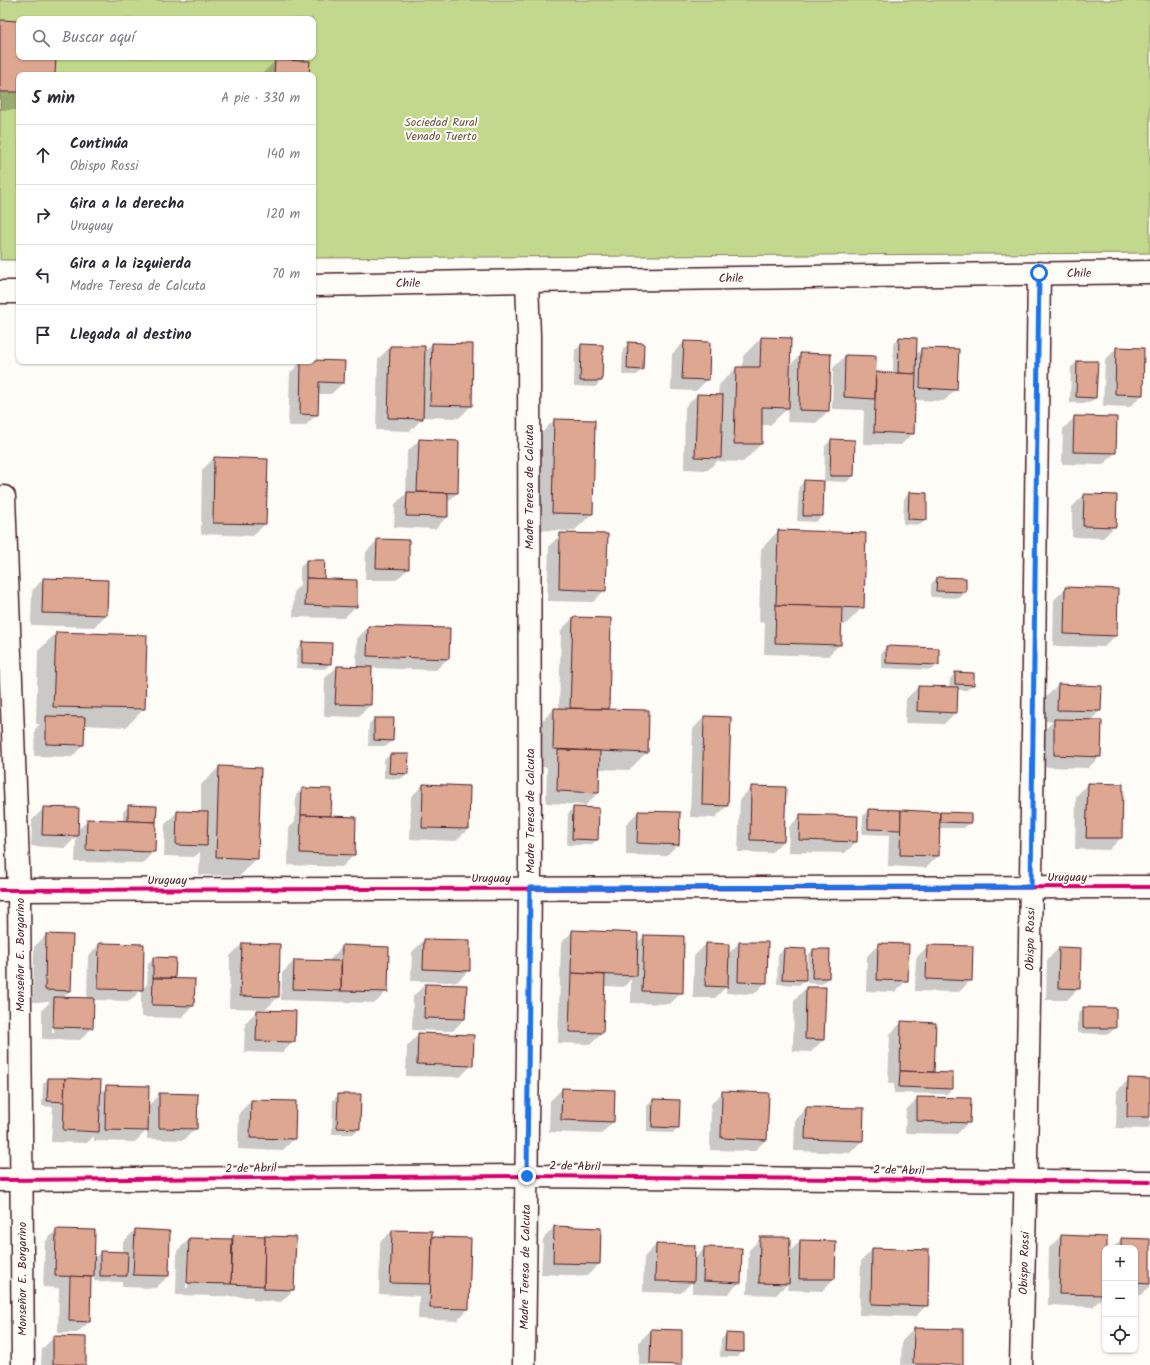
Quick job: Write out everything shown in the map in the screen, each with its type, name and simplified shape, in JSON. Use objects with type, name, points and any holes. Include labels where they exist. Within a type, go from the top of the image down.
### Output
[{"type":"street","name":"Chile","points":[[316,285],[1150,272]]},
{"type":"street","name":"Obispo Rossi","points":[[1021,1365],[1031,887],[1039,273]]},
{"type":"street","name":"Madre Teresa de Calcuta","points":[[524,1365],[530,888],[529,352],[527,281]]},
{"type":"street","points":[[0,292],[16,292]]},
{"type":"street","name":"Monseñor E. Borgarino","points":[[4,497],[10,890],[22,1181],[23,1365]]},
{"type":"street","name":"Uruguay","points":[[10,890],[1150,887]]},
{"type":"street","name":"2 de Abril","points":[[0,1180],[527,1176],[1150,1182]]},
{"type":"green space","name":"Sociedad Rural Venado Tuerto","points":[[0,0],[1150,0],[1150,253],[316,258],[316,72],[16,72],[16,260],[0,260]]},
{"type":"building","points":[[0,20],[16,21],[16,60],[56,60],[55,72],[16,72],[16,92],[0,92]]},
{"type":"building","points":[[275,60],[310,61],[309,72],[274,72]]},
{"type":"building","points":[[761,337],[791,338],[789,408],[762,407],[762,444],[734,444],[736,367],[760,367]]},
{"type":"building","points":[[899,337],[917,338],[916,374],[898,373]]},
{"type":"building","points":[[684,341],[710,342],[709,380],[682,379]]},
{"type":"building","points":[[628,342],[644,343],[643,370],[627,369]]},
{"type":"building","points":[[432,343],[473,344],[472,406],[430,405]]},
{"type":"building","points":[[581,344],[603,345],[602,381],[580,381]]},
{"type":"building","points":[[390,346],[425,346],[423,419],[388,418]]},
{"type":"building","points":[[1116,347],[1144,348],[1143,395],[1115,394]]},
{"type":"building","points":[[921,348],[959,349],[957,390],[920,388]]},
{"type":"building","points":[[800,353],[831,354],[829,411],[799,410]]},
{"type":"building","points":[[845,355],[876,356],[875,399],[844,397]]},
{"type":"building","points":[[316,360],[345,361],[344,383],[319,382],[318,415],[300,414],[301,364],[316,364]]},
{"type":"building","points":[[1077,361],[1098,361],[1096,398],[1076,397]]},
{"type":"building","points":[[876,372],[916,374],[914,434],[874,432]]},
{"type":"building","points":[[697,394],[723,395],[721,458],[695,457]]},
{"type":"building","points":[[1074,416],[1117,417],[1116,453],[1073,452]]},
{"type":"building","points":[[554,419],[595,420],[593,514],[552,513]]},
{"type":"building","points":[[419,439],[459,441],[458,493],[417,492]]},
{"type":"building","points":[[831,439],[855,440],[854,476],[830,476]]},
{"type":"building","points":[[214,457],[268,459],[266,524],[213,523]]},
{"type":"building","points":[[804,480],[824,481],[823,516],[803,516]]},
{"type":"building","points":[[407,492],[448,493],[448,517],[406,516]]},
{"type":"building","points":[[909,492],[927,493],[927,520],[908,519]]},
{"type":"building","points":[[1084,494],[1117,495],[1116,527],[1083,526]]},
{"type":"building","points":[[778,530],[866,533],[864,608],[776,605]]},
{"type":"building","points":[[560,533],[608,534],[606,591],[559,589]]},
{"type":"building","points":[[377,539],[409,540],[409,569],[376,568]]},
{"type":"building","points":[[306,560],[325,560],[324,579],[306,578]]},
{"type":"building","points":[[937,577],[966,578],[966,592],[936,591]]},
{"type":"building","points":[[43,578],[108,580],[107,615],[42,613]]},
{"type":"building","points":[[306,578],[357,580],[357,607],[305,605]]},
{"type":"building","points":[[1065,587],[1118,589],[1117,636],[1064,634]]},
{"type":"building","points":[[776,605],[842,607],[841,645],[775,643]]},
{"type":"building","points":[[573,617],[611,618],[609,709],[570,708]]},
{"type":"building","points":[[368,626],[450,628],[449,659],[367,656]]},
{"type":"building","points":[[56,632],[147,635],[145,709],[53,707]]},
{"type":"building","points":[[302,642],[332,643],[331,664],[302,663]]},
{"type":"building","points":[[886,646],[939,648],[939,665],[886,663]]},
{"type":"building","points":[[337,666],[372,667],[371,705],[335,704]]},
{"type":"building","points":[[955,672],[974,673],[974,685],[955,684]]},
{"type":"building","points":[[1058,684],[1102,686],[1101,711],[1057,710]]},
{"type":"building","points":[[918,686],[958,687],[957,713],[917,711]]},
{"type":"building","points":[[554,708],[649,710],[648,753],[553,749]]},
{"type":"building","points":[[46,716],[85,717],[84,745],[46,744]]},
{"type":"building","points":[[704,716],[731,717],[728,806],[702,805]]},
{"type":"building","points":[[374,718],[394,718],[393,741],[374,740]]},
{"type":"building","points":[[1054,719],[1102,720],[1101,757],[1054,755]]},
{"type":"building","points":[[558,750],[600,751],[599,793],[557,791]]},
{"type":"building","points":[[390,754],[409,754],[408,774],[389,773]]},
{"type":"building","points":[[219,766],[261,768],[258,859],[216,857]]},
{"type":"building","points":[[1088,783],[1123,784],[1122,838],[1086,838]]},
{"type":"building","points":[[423,784],[470,786],[469,829],[422,828]]},
{"type":"building","points":[[751,786],[786,787],[784,841],[750,840]]},
{"type":"building","points":[[302,788],[332,789],[331,816],[301,815]]},
{"type":"building","points":[[128,805],[157,806],[156,822],[128,821]]},
{"type":"building","points":[[43,807],[79,808],[78,836],[42,835]]},
{"type":"building","points":[[573,807],[599,808],[598,840],[572,839]]},
{"type":"building","points":[[868,809],[901,810],[901,830],[868,829]]},
{"type":"building","points":[[901,810],[940,812],[939,856],[900,855]]},
{"type":"building","points":[[177,811],[208,812],[207,846],[176,845]]},
{"type":"building","points":[[638,811],[680,812],[679,845],[637,843]]},
{"type":"building","points":[[940,812],[971,813],[971,823],[940,822]]},
{"type":"building","points":[[800,814],[858,816],[857,842],[799,840]]},
{"type":"building","points":[[301,815],[356,817],[355,855],[300,853]]},
{"type":"building","points":[[87,819],[156,822],[155,852],[86,850]]},
{"type":"building","points":[[572,930],[638,933],[637,976],[571,973]]},
{"type":"building","points":[[46,934],[73,935],[71,991],[45,990]]},
{"type":"building","points":[[644,935],[684,936],[683,993],[642,991]]},
{"type":"building","points":[[424,939],[470,940],[470,971],[423,969]]},
{"type":"building","points":[[739,942],[768,942],[767,983],[738,982]]},
{"type":"building","points":[[99,943],[144,944],[143,990],[98,989]]},
{"type":"building","points":[[242,943],[280,944],[279,997],[240,996]]},
{"type":"building","points":[[706,943],[729,944],[728,987],[705,986]]},
{"type":"building","points":[[878,943],[909,944],[908,981],[877,980]]},
{"type":"building","points":[[342,945],[389,947],[388,992],[341,991]]},
{"type":"building","points":[[927,945],[973,946],[972,981],[926,979]]},
{"type":"building","points":[[1059,947],[1081,948],[1080,989],[1058,988]]},
{"type":"building","points":[[784,948],[806,949],[806,980],[782,979]]},
{"type":"building","points":[[813,949],[830,949],[829,978],[812,978]]},
{"type":"building","points":[[153,957],[176,958],[175,978],[153,978]]},
{"type":"building","points":[[294,960],[341,961],[341,991],[293,989]]},
{"type":"building","points":[[571,973],[605,975],[603,1033],[569,1032]]},
{"type":"building","points":[[153,978],[195,979],[194,1006],[152,1005]]},
{"type":"building","points":[[425,984],[467,985],[465,1019],[424,1018]]},
{"type":"building","points":[[806,987],[826,987],[824,1040],[805,1039]]},
{"type":"building","points":[[54,997],[94,998],[93,1028],[53,1027]]},
{"type":"building","points":[[1083,1007],[1116,1008],[1116,1028],[1083,1028]]},
{"type":"building","points":[[257,1010],[296,1011],[295,1042],[256,1041]]},
{"type":"building","points":[[901,1021],[936,1023],[934,1072],[900,1071]]},
{"type":"building","points":[[418,1033],[474,1035],[473,1066],[417,1064]]},
{"type":"building","points":[[900,1071],[953,1073],[953,1089],[899,1087]]},
{"type":"building","points":[[48,1078],[65,1078],[64,1102],[47,1101]]},
{"type":"building","points":[[65,1078],[101,1080],[99,1132],[63,1130]]},
{"type":"building","points":[[1128,1078],[1150,1079],[1150,1117],[1127,1117]]},
{"type":"building","points":[[106,1085],[149,1086],[148,1131],[105,1130]]},
{"type":"building","points":[[562,1088],[615,1090],[614,1122],[561,1120]]},
{"type":"building","points":[[722,1091],[769,1093],[767,1140],[721,1138]]},
{"type":"building","points":[[159,1093],[198,1094],[197,1129],[159,1128]]},
{"type":"building","points":[[338,1094],[361,1094],[360,1129],[337,1128]]},
{"type":"building","points":[[917,1097],[971,1098],[970,1123],[917,1121]]},
{"type":"building","points":[[653,1099],[680,1100],[679,1128],[652,1127]]},
{"type":"building","points":[[251,1100],[296,1101],[295,1139],[250,1138]]},
{"type":"building","points":[[806,1107],[864,1108],[863,1141],[805,1139]]},
{"type":"building","points":[[554,1226],[601,1228],[600,1264],[553,1263]]},
{"type":"building","points":[[56,1229],[95,1230],[94,1277],[55,1276]]},
{"type":"building","points":[[135,1229],[170,1231],[169,1276],[133,1275]]},
{"type":"building","points":[[392,1230],[432,1231],[431,1284],[390,1283]]},
{"type":"building","points":[[233,1235],[265,1236],[264,1286],[231,1284]]},
{"type":"building","points":[[1061,1235],[1107,1237],[1107,1245],[1102,1245],[1102,1295],[1059,1294]]},
{"type":"building","points":[[265,1236],[296,1237],[294,1290],[264,1289]]},
{"type":"building","points":[[432,1237],[471,1238],[469,1309],[430,1308]]},
{"type":"building","points":[[760,1237],[790,1237],[789,1284],[759,1283]]},
{"type":"building","points":[[189,1238],[232,1239],[231,1284],[187,1283]]},
{"type":"building","points":[[1121,1238],[1150,1239],[1150,1284],[1138,1283],[1138,1245],[1121,1245]]},
{"type":"building","points":[[800,1240],[836,1241],[835,1279],[799,1279]]},
{"type":"building","points":[[656,1244],[695,1245],[694,1282],[655,1281]]},
{"type":"building","points":[[704,1247],[742,1248],[741,1283],[703,1281]]},
{"type":"building","points":[[872,1248],[929,1250],[928,1306],[871,1304]]},
{"type":"building","points":[[100,1251],[128,1252],[127,1276],[100,1276]]},
{"type":"building","points":[[70,1276],[91,1277],[90,1322],[69,1321]]},
{"type":"building","points":[[914,1328],[963,1329],[963,1365],[913,1364]]},
{"type":"building","points":[[651,1329],[682,1330],[682,1365],[650,1364]]},
{"type":"building","points":[[726,1333],[744,1334],[744,1352],[725,1351]]},
{"type":"building","points":[[53,1336],[86,1337],[86,1365],[53,1364]]},
{"type":"cycle path","points":[[0,890],[1150,887]]},
{"type":"cycle path","points":[[0,1180],[527,1176],[1150,1182]]},
{"type":"route","points":[[527,1176],[530,888],[1031,887],[1039,273]]}]
